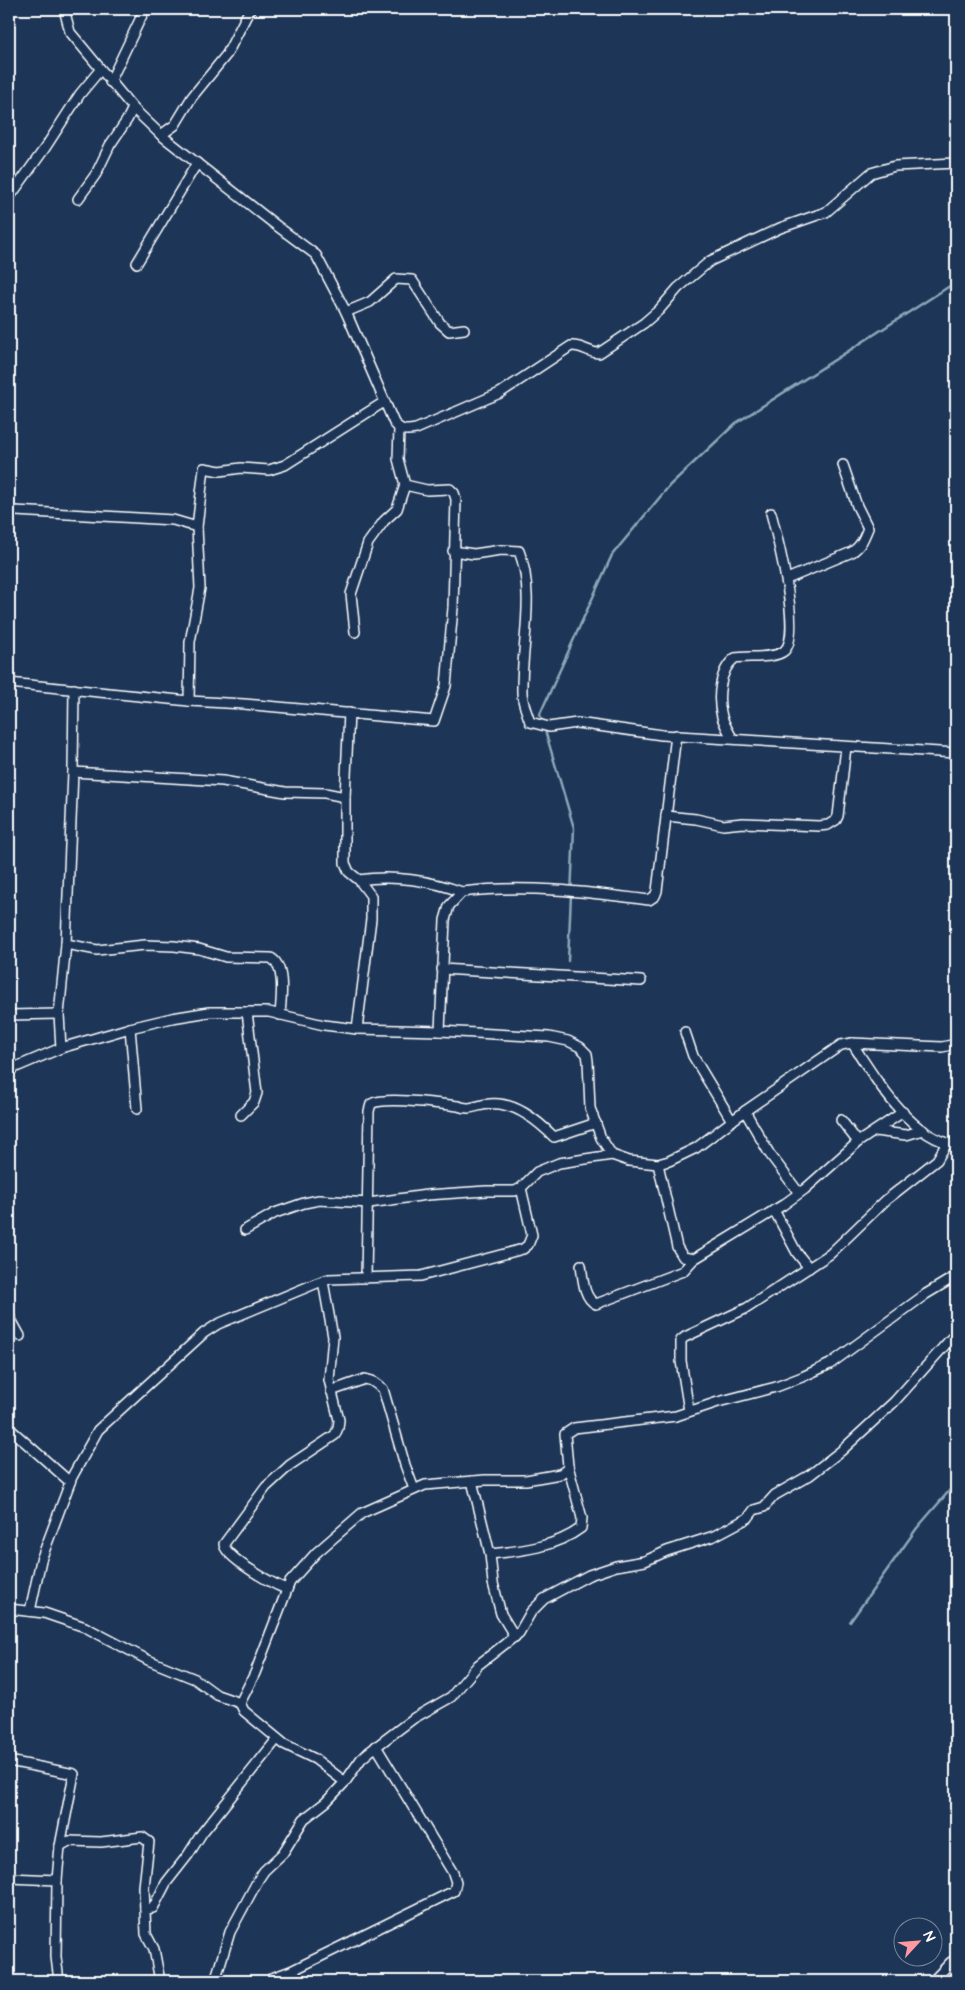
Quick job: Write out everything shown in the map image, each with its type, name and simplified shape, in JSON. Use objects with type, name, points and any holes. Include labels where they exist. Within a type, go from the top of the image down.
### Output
[{"type":"street","points":[[64,9],[70,32],[133,108],[161,135],[316,255],[346,312],[384,402],[398,429],[398,459],[405,485],[397,509],[384,521],[368,543],[351,594],[355,632]]},
{"type":"street","points":[[110,82],[145,9]]},
{"type":"street","points":[[161,135],[174,125],[192,97],[227,54],[250,9]]},
{"type":"street","points":[[9,198],[45,148],[80,94],[100,70]]},
{"type":"street","points":[[78,199],[96,174],[110,145],[133,108]]},
{"type":"street","points":[[137,263],[197,163]]},
{"type":"street","points":[[398,429],[405,431],[416,430],[500,393],[571,346],[600,353],[644,323],[659,310],[678,288],[710,261],[780,228],[826,212],[871,173],[894,166],[956,163]]},
{"type":"street","points":[[346,312],[370,302],[396,279],[412,280],[440,322],[449,330],[464,329]]},
{"type":"street","points":[[189,701],[190,642],[200,588],[198,526],[204,468],[220,471],[241,468],[268,470],[285,465],[384,402]]},
{"type":"street","points":[[787,578],[852,552],[858,548],[863,540],[868,528],[857,506],[843,465]]},
{"type":"street","points":[[9,683],[189,701],[434,721],[446,686],[453,608],[453,551],[456,499],[453,490],[445,488],[427,490],[405,485]]},
{"type":"street","points":[[15,511],[173,520],[198,526]]},
{"type":"street","points":[[732,738],[722,718],[719,700],[722,679],[727,666],[735,658],[774,656],[786,650],[789,644],[787,578],[772,512]]},
{"type":"street","points":[[453,551],[474,554],[501,550],[519,551],[524,564],[526,598],[526,638],[522,694],[530,722],[549,727],[577,723],[676,736],[956,753]]},
{"type":"street","points":[[61,1048],[59,1014],[66,944],[73,772],[74,690]]},
{"type":"street","points":[[349,713],[345,797],[345,863],[349,872],[359,880],[371,896],[372,919],[357,1029]]},
{"type":"street","points":[[359,880],[378,877],[399,878],[452,887],[462,892],[494,889],[566,889],[649,900],[657,892],[676,736]]},
{"type":"street","points":[[666,816],[696,819],[723,825],[743,823],[828,825],[836,820],[838,816],[846,747]]},
{"type":"street","points":[[73,772],[223,781],[285,792],[325,793],[345,797]]},
{"type":"street","points":[[440,1031],[445,920],[449,906],[462,892]]},
{"type":"street","points":[[66,944],[97,950],[145,946],[174,946],[199,949],[226,957],[271,958],[275,960],[280,968],[280,1014]]},
{"type":"street","points":[[442,969],[641,980]]},
{"type":"street","points":[[9,1070],[61,1048],[130,1028],[209,1012],[269,1012],[324,1025],[357,1029],[548,1037],[568,1041],[580,1047],[587,1054],[590,1108],[601,1138],[612,1155]]},
{"type":"street","points":[[241,1115],[254,1102],[257,1093],[247,1012]]},
{"type":"street","points":[[9,1015],[59,1014]]},
{"type":"street","points":[[130,1028],[137,1109]]},
{"type":"street","points":[[685,1032],[693,1056],[732,1121]]},
{"type":"street","points":[[245,1230],[275,1213],[319,1200],[369,1203],[426,1195],[515,1191],[521,1188],[537,1172],[559,1163],[586,1157],[612,1155],[629,1161],[658,1164],[670,1162],[696,1148],[745,1111],[840,1045],[852,1043],[942,1047],[956,1044]]},
{"type":"street","points":[[852,1043],[890,1100],[931,1137],[956,1145]]},
{"type":"street","points":[[366,1278],[369,1203],[369,1111],[372,1104],[376,1101],[458,1106],[468,1109],[489,1104],[508,1105],[537,1121],[554,1138],[596,1123]]},
{"type":"street","points":[[745,1111],[769,1153],[800,1193]]},
{"type":"street","points":[[581,1265],[587,1296],[590,1301],[596,1304],[683,1271],[694,1259],[800,1193],[858,1142],[903,1112]]},
{"type":"street","points":[[892,1119],[895,1134]]},
{"type":"street","points":[[841,1120],[858,1142]]},
{"type":"street","points":[[874,1130],[906,1135],[923,1130]]},
{"type":"street","points":[[690,1411],[681,1361],[681,1340],[747,1308],[830,1254],[886,1200],[936,1160],[946,1143]]},
{"type":"street","points":[[658,1164],[678,1247],[683,1257],[694,1259]]},
{"type":"street","points":[[30,1611],[41,1560],[70,1482],[98,1430],[204,1333],[218,1324],[323,1281],[420,1276],[522,1249],[528,1245],[532,1236],[521,1188]]},
{"type":"street","points":[[774,1210],[797,1253],[809,1268]]},
{"type":"street","points":[[490,1554],[533,1548],[556,1542],[581,1528],[582,1518],[568,1466],[565,1434],[574,1428],[676,1416],[776,1387],[820,1370],[926,1294],[956,1276]]},
{"type":"street","points":[[286,1589],[277,1586],[226,1552],[224,1544],[266,1488],[290,1465],[335,1435],[338,1428],[339,1420],[329,1380],[333,1337],[323,1281]]},
{"type":"street","points":[[9,1316],[20,1336]]},
{"type":"street","points":[[215,1981],[230,1932],[258,1880],[264,1871],[283,1853],[304,1819],[326,1802],[345,1782],[361,1759],[376,1746],[414,1718],[451,1697],[478,1664],[515,1637],[537,1605],[553,1593],[589,1576],[616,1566],[645,1562],[667,1551],[714,1536],[748,1518],[754,1510],[764,1507],[775,1495],[810,1475],[841,1451],[894,1402],[956,1333]]},
{"type":"street","points":[[331,1390],[364,1380],[372,1381],[383,1389],[414,1489]]},
{"type":"street","points":[[9,1428],[70,1482]]},
{"type":"street","points":[[240,1703],[255,1673],[290,1582],[347,1524],[362,1513],[424,1485],[472,1481],[526,1480],[560,1474],[568,1466]]},
{"type":"street","points":[[472,1481],[490,1554],[493,1583],[501,1614],[515,1637]]},
{"type":"street","points":[[9,1609],[44,1613],[85,1627],[148,1660],[195,1678],[223,1697],[240,1703],[244,1711],[277,1739],[315,1759],[345,1782]]},
{"type":"street","points":[[145,1910],[154,1908],[166,1883],[202,1833],[277,1739]]},
{"type":"street","points":[[272,1978],[454,1891],[456,1882],[453,1872],[376,1746]]},
{"type":"street","points":[[9,1762],[74,1774],[60,1846],[57,1880],[56,1957],[59,1981]]},
{"type":"street","points":[[60,1846],[69,1841],[101,1842],[142,1837],[149,1842],[144,1887],[146,1934],[154,1949],[160,1981]]},
{"type":"street","points":[[9,1878],[57,1880]]},
{"type":"street","points":[[932,1981],[951,1962]]},
{"type":"waterway","points":[[542,722],[540,714],[612,555],[670,485],[736,423],[956,282]]},
{"type":"waterway","points":[[544,727],[574,828],[568,961]]},
{"type":"waterway","points":[[850,1622],[917,1528],[956,1483]]}]
